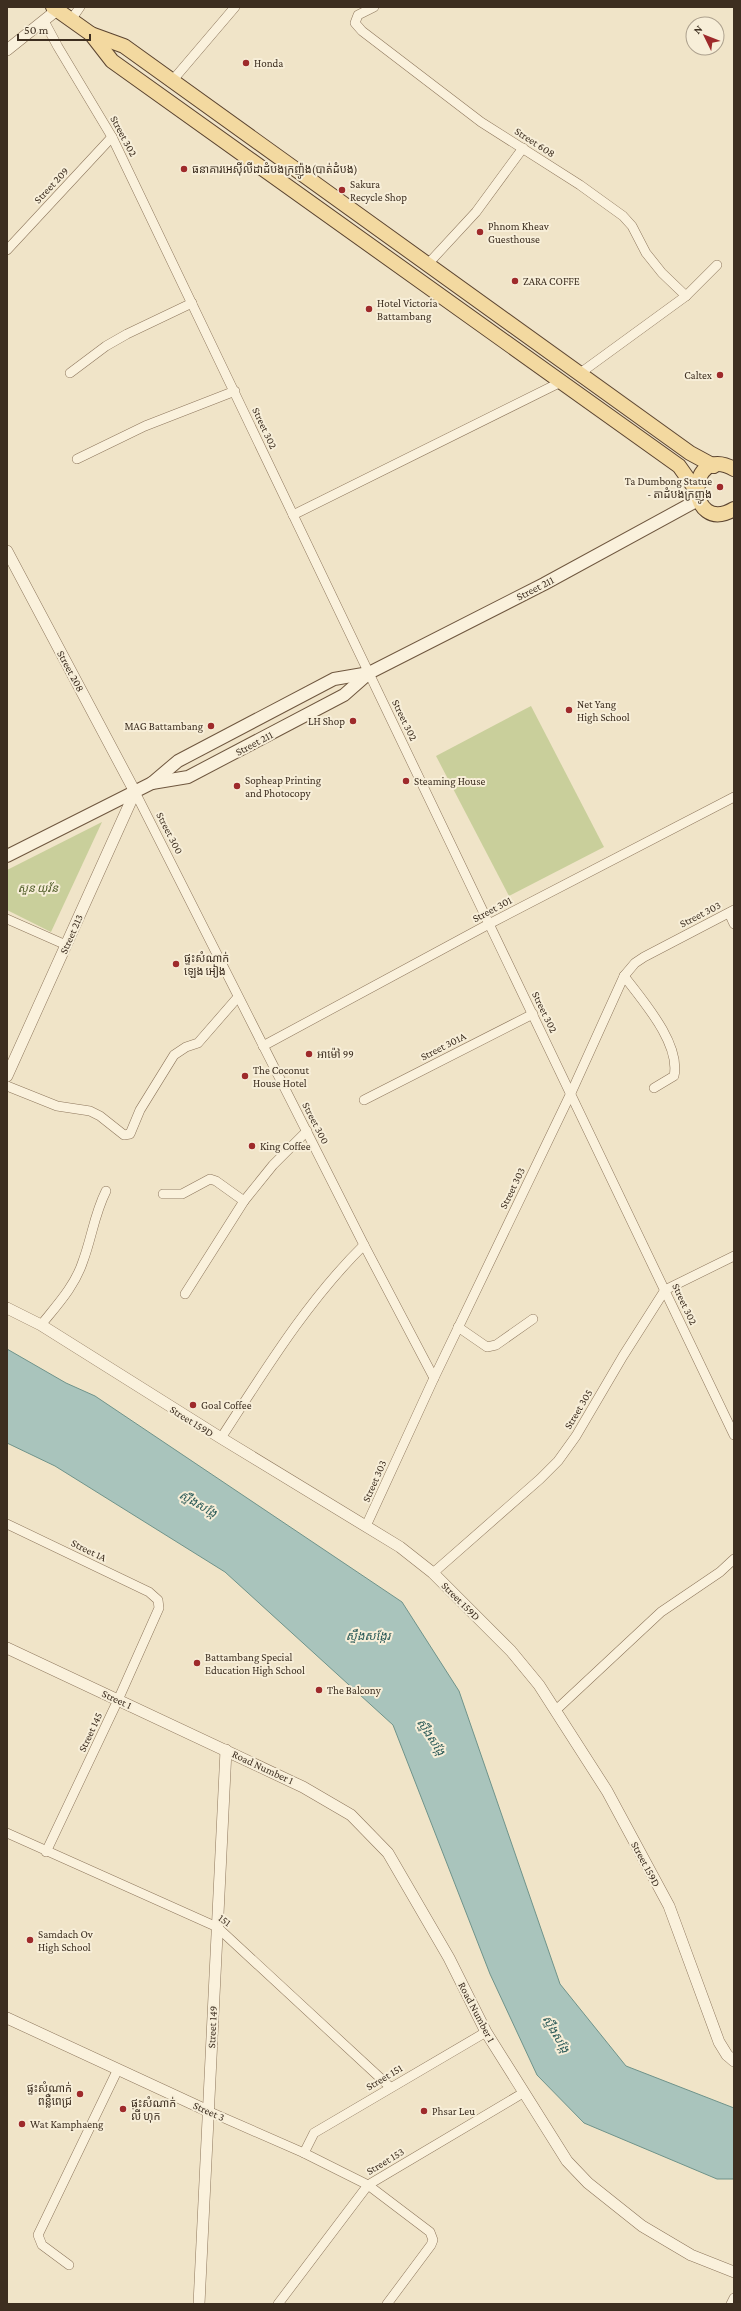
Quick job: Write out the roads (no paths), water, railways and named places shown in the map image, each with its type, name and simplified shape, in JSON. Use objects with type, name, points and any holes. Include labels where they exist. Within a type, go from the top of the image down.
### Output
[{"type":"main road","points":[[55,8],[91,34],[124,46],[579,374],[690,453],[714,466]]},
{"type":"main road","points":[[91,34],[112,61],[679,466],[702,506],[714,513],[727,512],[734,509]]},
{"type":"main road","points":[[697,495],[696,484],[702,472],[714,466],[720,465],[734,468]]},
{"type":"main road","name":"Street 211","points":[[152,783],[188,777],[344,695],[369,673],[544,584],[697,495]]},
{"type":"main road","name":"Street 211","points":[[7,856],[152,783],[178,761],[334,679],[369,673]]},
{"type":"street","points":[[70,20],[80,7]]},
{"type":"street","points":[[172,81],[235,7]]},
{"type":"street","name":"Street 608","points":[[374,7],[358,15],[355,23],[362,32],[481,122],[580,185],[623,216],[632,226],[650,258],[686,296]]},
{"type":"street","points":[[7,50],[44,21],[55,8]]},
{"type":"street","name":"Street 302","points":[[44,21],[112,137],[734,1434]]},
{"type":"street","name":"Street 209","points":[[7,250],[112,137]]},
{"type":"street","points":[[428,266],[476,212],[522,148]]},
{"type":"street","points":[[579,374],[686,296],[717,265]]},
{"type":"street","points":[[70,373],[106,346],[127,334],[192,303]]},
{"type":"street","points":[[293,515],[561,382]]},
{"type":"street","points":[[77,459],[145,426],[235,391]]},
{"type":"street","name":"Street 208","points":[[7,550],[135,792]]},
{"type":"street","name":"Street 213","points":[[7,1076],[135,792]]},
{"type":"street","name":"Street 300","points":[[135,792],[364,1245],[434,1378]]},
{"type":"street","name":"Street 301","points":[[263,1046],[489,924],[734,797]]},
{"type":"street","points":[[731,912],[734,924]]},
{"type":"street","name":"Street 303","points":[[366,1526],[458,1327],[571,1094],[624,976],[635,963],[644,957],[731,912]]},
{"type":"street","points":[[7,919],[66,945]]},
{"type":"street","points":[[624,976],[659,1021],[676,1065],[674,1076],[654,1088]]},
{"type":"street","points":[[7,1086],[57,1106],[90,1111],[100,1116],[124,1135],[130,1134],[140,1110],[174,1055],[186,1047],[198,1043],[238,997]]},
{"type":"street","name":"Street 301A","points":[[364,1100],[533,1014]]},
{"type":"street","points":[[185,1294],[244,1201],[273,1165],[307,1131]]},
{"type":"street","points":[[163,1194],[178,1195],[210,1179],[216,1180],[244,1201]]},
{"type":"street","points":[[41,1325],[68,1291],[77,1276],[84,1260],[97,1209],[106,1191]]},
{"type":"street","points":[[221,1438],[297,1326],[344,1264],[364,1245]]},
{"type":"street","points":[[665,1290],[734,1256]]},
{"type":"street","name":"Street 305","points":[[433,1573],[540,1479],[558,1461],[576,1436],[623,1356],[665,1290]]},
{"type":"street","name":"Street 159D","points":[[7,1308],[41,1325],[221,1438],[400,1547],[433,1573],[510,1651],[539,1685],[607,1791],[669,1906],[719,2042],[727,2055],[734,2061]]},
{"type":"street","points":[[458,1327],[487,1347],[496,1345],[532,1319]]},
{"type":"street","name":"Street 1A","points":[[7,1524],[149,1592],[158,1600]]},
{"type":"street","points":[[556,1710],[661,1612],[720,1572],[734,1559]]},
{"type":"street","name":"Street 145","points":[[46,1852],[118,1700],[159,1608],[158,1600]]},
{"type":"street","name":"Street 1","points":[[7,1648],[226,1750]]},
{"type":"street","name":"Street 149","points":[[199,2304],[226,1750]]},
{"type":"street","name":"Road Number 1","points":[[226,1750],[337,1805],[375,1838],[388,1853],[426,1918],[486,2032],[567,2161],[588,2183],[642,2226],[674,2246],[709,2264],[734,2272]]},
{"type":"street","name":"151","points":[[7,1833],[46,1852],[217,1927],[390,2087]]},
{"type":"street","name":"Street 3","points":[[7,2018],[208,2111],[304,2153],[368,2185],[430,2232],[433,2240],[427,2252],[387,2304]]},
{"type":"street","name":"Street 151","points":[[304,2153],[314,2133],[486,2032]]},
{"type":"street","points":[[69,2265],[42,2244],[38,2235],[118,2069]]},
{"type":"street","name":"Street 153","points":[[278,2304],[368,2185],[523,2093]]},
{"type":"street","points":[[731,2304],[734,2298]]},
{"type":"water","name":"ស្ទឹងសង្កែរ","points":[[7,1349],[66,1383],[95,1396],[402,1602],[459,1691],[560,1984],[626,2066],[734,2108],[734,2179],[717,2179],[584,2123],[537,2075],[490,1974],[393,1725],[225,1572],[55,1466],[7,1443]]},
{"type":"place","name":"Honda","points":[[246,63]]},
{"type":"place","name":"ធនាគារអេស៊ីលីដាដំបងក្រញ៉ូង(បាត់ដំបង)","points":[[184,169]]},
{"type":"place","name":"Sakura Recycle Shop","points":[[342,190]]},
{"type":"place","name":"Phnom Kheav Guesthouse","points":[[480,232]]},
{"type":"place","name":"ZARA COFFE","points":[[515,281]]},
{"type":"place","name":"Hotel Victoria Battambang","points":[[369,309]]},
{"type":"place","name":"Caltex","points":[[720,375]]},
{"type":"place","name":"Ta Dumbong Statue - តាដំបងក្រញូង","points":[[720,487]]},
{"type":"place","name":"Net Yang High School","points":[[569,710]]},
{"type":"place","name":"LH Shop","points":[[353,721]]},
{"type":"place","name":"MAG Battambang","points":[[211,726]]},
{"type":"place","name":"Steaming House","points":[[406,781]]},
{"type":"place","name":"Sopheap Printing and Photocopy","points":[[237,786]]},
{"type":"place","name":"ផ្ទះសំណាក់ ឡេង អៀង","points":[[176,964]]},
{"type":"place","name":"អាម៉ៅ 99","points":[[309,1054]]},
{"type":"place","name":"The Coconut House Hotel","points":[[245,1076]]},
{"type":"place","name":"King Coffee","points":[[252,1146]]},
{"type":"place","name":"Goal Coffee","points":[[193,1405]]},
{"type":"place","name":"Battambang Special Education High School","points":[[197,1663]]},
{"type":"place","name":"The Balcony","points":[[319,1690]]},
{"type":"place","name":"Samdach Ov High School","points":[[30,1940]]},
{"type":"place","name":"ផ្ទះសំណាក់ ពន្លឺពេជ្រ","points":[[80,2094]]},
{"type":"place","name":"ផ្ទះសំណាក់ លី ហុក","points":[[123,2109]]},
{"type":"place","name":"Phsar Leu","points":[[424,2111]]},
{"type":"place","name":"Wat Kamphaeng","points":[[22,2124]]},
{"type":"park label","name":"សួន យុវ័ន","points":[[38,888]]},
{"type":"water label","name":"ស្ទឹងសង្កែ","points":[[198,1504]]},
{"type":"water label","name":"ស្ទឹងសង្កែ","points":[[431,1737]]},
{"type":"water label","name":"ស្ទឹងសង្កែ","points":[[556,2034]]}]
